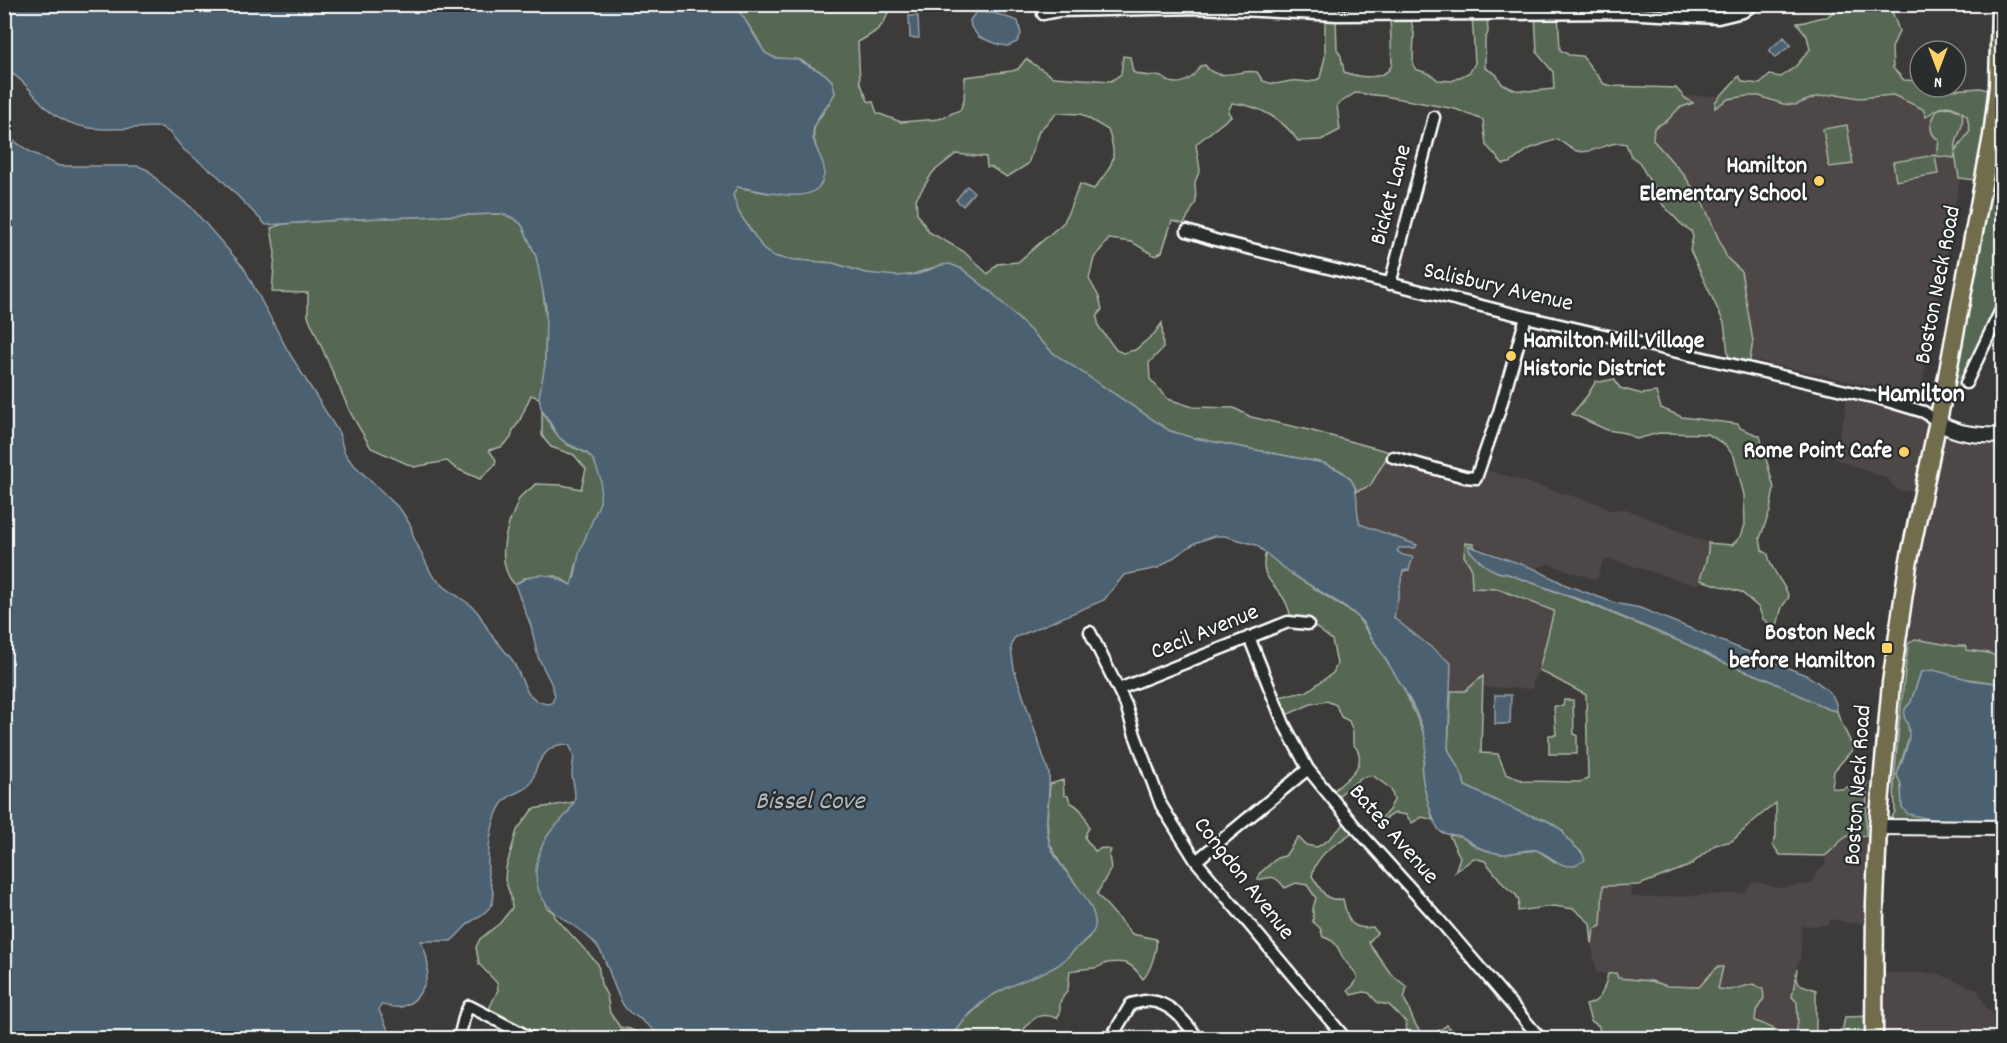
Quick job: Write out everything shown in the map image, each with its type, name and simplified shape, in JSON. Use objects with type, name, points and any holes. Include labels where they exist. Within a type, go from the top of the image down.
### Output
[{"type":"main road","name":"Boston Neck Road","points":[[1874,1038],[1878,828],[1890,692],[1908,565],[1938,422],[1992,136],[1998,86],[2000,4]]},
{"type":"street","points":[[1043,14],[1058,11],[1200,8],[1338,15],[1496,9],[1718,18],[1743,12],[1754,4]]},
{"type":"street","name":"Bicket Lane","points":[[1390,284],[1434,117]]},
{"type":"street","name":"Salisbury Avenue","points":[[1187,231],[1215,240],[1526,317],[1881,399],[1924,412],[1938,422]]},
{"type":"street","points":[[1966,383],[2002,308]]},
{"type":"street","points":[[1393,457],[1476,478],[1499,412],[1526,317]]},
{"type":"street","points":[[1938,422],[1962,433],[2002,436]]},
{"type":"street","name":"Cecil Avenue","points":[[1119,689],[1288,622],[1308,624]]},
{"type":"street","name":"Congdon Avenue","points":[[1090,632],[1119,689],[1161,805],[1196,861],[1346,1038]]},
{"type":"street","name":"Bates Avenue","points":[[1249,637],[1284,724],[1308,769],[1357,829],[1440,921],[1540,1038]]},
{"type":"street","points":[[1196,861],[1308,769]]},
{"type":"street","points":[[1878,828],[2002,828]]},
{"type":"street","points":[[1112,1038],[1131,1004],[1147,1000],[1161,1003],[1177,1013],[1198,1038]]},
{"type":"street","points":[[459,1038],[469,1006],[531,1038]]},
{"type":"shaded area","points":[[2002,44],[2002,167],[1994,165]]},
{"type":"shaded area","name":"Hamilton Elementary School","points":[[1968,92],[1976,92],[1920,397],[1740,357],[1729,265],[1630,97],[1908,93],[1908,99],[1968,99]]},
{"type":"shaded area","points":[[1847,389],[1938,408],[1935,426],[2002,434],[2002,659],[1989,653],[1967,650],[1964,646],[1915,639],[1896,653],[1920,493],[1897,490],[1888,479],[1835,459],[1835,449],[1845,414]]},
{"type":"shaded area","points":[[1390,452],[1466,472],[1487,470],[1602,505],[1608,510],[1626,509],[1708,543],[1709,552],[1703,565],[1699,584],[1681,581],[1610,559],[1603,561],[1597,580],[1548,564],[1532,569],[1473,544],[1464,556],[1471,567],[1472,588],[1498,589],[1554,611],[1541,666],[1533,681],[1532,689],[1484,687],[1483,676],[1465,691],[1451,691],[1451,663],[1394,618],[1403,571],[1413,557],[1397,551],[1399,548],[1415,548],[1383,531],[1359,522],[1357,491],[1371,486]]},
{"type":"shaded area","points":[[1860,835],[1878,839],[1874,923],[1851,923],[1831,919],[1828,925],[1802,926],[1800,960],[1795,970],[1797,1036],[1755,1021],[1756,1011],[1764,998],[1753,984],[1730,990],[1717,989],[1723,968],[1717,967],[1700,987],[1667,986],[1651,981],[1618,978],[1596,972],[1592,944],[1594,929],[1603,905],[1603,886],[1632,886],[1630,896],[1646,898],[1743,893],[1755,881],[1776,888],[1811,884],[1819,869],[1826,864],[1825,856],[1844,837]]},
{"type":"shaded area","points":[[1876,973],[1936,973],[1977,989],[1988,1010],[1991,1011],[1998,1027],[1999,1038],[1874,1038]]},
{"type":"green space","points":[[729,5],[889,5],[886,18],[879,28],[858,42],[860,82],[868,101],[873,102],[877,113],[901,122],[939,119],[960,110],[964,101],[965,77],[1012,71],[1018,69],[1026,59],[1053,77],[1111,81],[1121,74],[1123,56],[1130,57],[1133,72],[1161,77],[1175,83],[1188,80],[1200,66],[1205,65],[1210,71],[1223,75],[1257,72],[1263,81],[1277,84],[1296,81],[1312,82],[1320,78],[1325,57],[1325,16],[1336,17],[1337,49],[1344,72],[1364,77],[1378,76],[1389,69],[1392,64],[1390,18],[1383,14],[1382,5],[1431,5],[1432,14],[1410,16],[1414,33],[1413,63],[1415,69],[1430,74],[1438,80],[1452,81],[1470,72],[1475,63],[1472,15],[1487,14],[1485,68],[1496,74],[1502,84],[1515,90],[1554,89],[1553,72],[1537,53],[1535,14],[1558,13],[1560,50],[1569,55],[1582,56],[1604,84],[1676,88],[1693,103],[1679,108],[1668,120],[1654,128],[1653,140],[1684,175],[1703,203],[1727,258],[1741,271],[1753,341],[1749,366],[1729,360],[1724,323],[1690,250],[1693,237],[1691,231],[1663,205],[1639,162],[1631,156],[1626,144],[1613,144],[1580,152],[1557,139],[1529,149],[1510,163],[1503,164],[1486,145],[1483,120],[1455,109],[1355,93],[1337,105],[1340,130],[1321,140],[1298,141],[1285,126],[1269,114],[1242,104],[1232,103],[1228,112],[1231,116],[1196,144],[1200,170],[1195,182],[1196,202],[1184,224],[1172,221],[1162,252],[1155,256],[1132,242],[1109,239],[1094,258],[1089,279],[1099,297],[1102,309],[1097,317],[1099,327],[1116,350],[1123,353],[1135,350],[1154,334],[1162,323],[1163,348],[1149,363],[1150,379],[1168,399],[1193,407],[1234,408],[1251,417],[1390,452],[1370,486],[1357,491],[1344,473],[1323,463],[1194,438],[1170,431],[1053,353],[992,293],[962,269],[941,265],[908,276],[887,276],[865,273],[833,263],[785,259],[773,256],[764,250],[739,213],[733,194],[737,187],[768,193],[822,162],[814,139],[815,125],[835,93],[832,81],[825,74],[800,60],[775,58],[765,53],[738,10]],"holes":[[[1057,113],[1081,114],[1108,130],[1113,148],[1112,162],[1094,189],[1080,184],[1064,222],[1018,262],[997,264],[988,274],[963,251],[929,232],[917,213],[916,199],[933,172],[956,154],[986,157],[987,167],[1007,177],[1028,164],[1039,131]]]},
{"type":"green space","points":[[1834,5],[1890,5],[1899,31],[1892,48],[1893,68],[1904,80],[1908,80],[1908,99],[1968,99],[1968,89],[1980,88],[1997,92],[1994,165],[2002,167],[2002,336],[1993,331],[1964,385],[1948,405],[1982,181],[1959,178],[1955,154],[1954,158],[1937,156],[1939,140],[1932,133],[1931,126],[1938,110],[1926,117],[1923,109],[1893,95],[1859,98],[1837,94],[1816,97],[1795,105],[1783,104],[1759,96],[1747,96],[1728,99],[1715,108],[1715,102],[1739,76],[1743,82],[1760,84],[1770,75],[1781,77],[1796,66],[1810,49],[1807,36],[1797,23],[1827,17],[1833,12]],"holes":[[[1962,112],[1967,116],[1970,131],[1955,152],[1962,124]]]},
{"type":"green space","points":[[1847,125],[1853,164],[1829,167],[1823,129]]},
{"type":"green space","points":[[1935,155],[1938,174],[1896,181],[1893,162]]},
{"type":"green space","points":[[503,214],[522,225],[536,256],[542,281],[546,319],[545,365],[540,400],[531,395],[511,438],[501,447],[489,450],[496,460],[495,465],[480,479],[455,468],[447,461],[414,467],[371,448],[350,412],[308,316],[308,293],[272,292],[275,253],[271,228],[283,224],[355,219]]},
{"type":"green space","points":[[1614,379],[1620,388],[1642,394],[1656,392],[1661,408],[1682,417],[1738,424],[1740,428],[1760,436],[1774,488],[1770,511],[1760,538],[1762,550],[1768,554],[1771,565],[1789,597],[1782,607],[1776,629],[1763,619],[1759,608],[1741,592],[1700,580],[1707,557],[1708,543],[1732,545],[1741,536],[1745,525],[1744,495],[1734,456],[1725,445],[1708,434],[1659,433],[1637,439],[1625,433],[1607,430],[1572,414],[1596,381]]},
{"type":"green space","points":[[542,410],[559,437],[567,444],[589,455],[600,473],[601,499],[571,585],[556,576],[524,578],[515,585],[505,568],[505,538],[520,497],[535,484],[562,485],[581,489],[586,469],[574,455],[551,447],[545,440],[542,435]]},
{"type":"green space","points":[[1465,543],[1473,544],[1475,547],[1469,546],[1497,572],[1592,605],[1837,711],[1853,749],[1834,771],[1832,788],[1842,789],[1867,781],[1866,836],[1846,837],[1825,856],[1780,855],[1773,845],[1776,836],[1776,803],[1732,841],[1715,845],[1689,866],[1639,885],[1603,886],[1601,926],[1594,929],[1592,944],[1590,923],[1574,909],[1554,906],[1518,911],[1519,900],[1516,895],[1505,886],[1485,861],[1474,858],[1455,872],[1460,857],[1449,835],[1460,836],[1479,848],[1501,854],[1537,850],[1555,862],[1582,853],[1567,839],[1562,830],[1546,820],[1522,813],[1465,786],[1463,777],[1448,749],[1451,691],[1465,691],[1483,676],[1481,753],[1498,754],[1506,774],[1524,781],[1580,782],[1588,779],[1586,695],[1539,670],[1554,611],[1498,589],[1472,588],[1471,567],[1464,556]]},
{"type":"green space","points":[[1266,552],[1290,573],[1356,615],[1388,662],[1404,689],[1425,736],[1427,748],[1422,770],[1423,781],[1433,820],[1422,817],[1412,823],[1406,815],[1395,813],[1375,825],[1389,810],[1394,800],[1391,789],[1372,775],[1361,778],[1334,799],[1331,793],[1354,771],[1360,758],[1353,744],[1353,732],[1349,721],[1341,717],[1336,705],[1327,701],[1311,704],[1282,717],[1277,697],[1306,692],[1333,673],[1337,664],[1332,640],[1304,618],[1294,621],[1292,619],[1285,601],[1265,571]]},
{"type":"green space","points":[[1915,639],[1965,646],[1967,650],[1989,653],[2002,659],[2002,684],[1921,672],[1911,702],[1905,709],[1910,735],[1897,775],[1901,784],[1902,807],[1939,821],[2002,819],[2002,830],[1886,825],[1895,812],[1894,783],[1908,644]]},
{"type":"green space","points":[[1564,700],[1573,700],[1577,754],[1549,754],[1549,735],[1556,735],[1554,706],[1563,706]]},
{"type":"green space","points":[[1063,780],[1064,795],[1068,796],[1070,802],[1080,809],[1086,819],[1089,828],[1085,838],[1095,851],[1102,848],[1111,850],[1109,856],[1111,868],[1097,894],[1132,934],[1156,939],[1151,966],[1143,979],[1128,964],[1120,962],[1070,971],[1068,989],[1060,1002],[1060,1013],[1057,1018],[1043,1016],[1034,1019],[1017,1038],[952,1038],[963,1021],[989,997],[1023,979],[1056,966],[1089,937],[1076,884],[1060,863],[1049,842],[1047,820],[1050,784]]},
{"type":"green space","points":[[574,802],[566,817],[558,824],[546,907],[554,913],[555,917],[598,964],[601,984],[607,996],[610,1013],[620,1027],[630,1029],[647,1038],[531,1038],[486,1015],[498,990],[497,983],[479,964],[476,947],[480,939],[500,923],[512,908],[505,880],[506,868],[517,830],[533,809]]},
{"type":"green space","points":[[1348,820],[1356,830],[1323,855],[1314,868],[1312,876],[1327,897],[1343,899],[1348,918],[1354,925],[1365,928],[1373,927],[1377,933],[1369,942],[1370,945],[1391,974],[1407,987],[1404,999],[1420,1031],[1410,1038],[1407,1034],[1406,1022],[1389,1005],[1378,1003],[1369,993],[1351,995],[1348,990],[1354,985],[1357,976],[1345,961],[1336,944],[1323,937],[1320,928],[1313,922],[1316,898],[1307,885],[1296,883],[1285,888],[1273,878],[1258,880],[1259,874],[1277,858],[1285,856],[1298,837],[1306,845],[1317,847],[1328,840]]},
{"type":"green space","points":[[1717,967],[1723,967],[1718,989],[1730,990],[1753,984],[1763,989],[1764,998],[1756,1011],[1755,1021],[1796,1036],[1797,1002],[1792,997],[1797,969],[1796,977],[1799,984],[1816,990],[1816,1038],[1600,1038],[1599,1026],[1591,1021],[1586,1005],[1599,997],[1608,974],[1616,973],[1618,978],[1651,981],[1667,986],[1699,987]]},
{"type":"green space","points":[[1874,1016],[1874,1038],[1834,1038],[1841,1037],[1845,1017]]},
{"type":"green space","points":[[1447,1025],[1457,1038],[1441,1038],[1437,1032]]},
{"type":"water","name":"Bissel Cove","points":[[5,4],[729,5],[738,10],[744,18],[765,53],[775,58],[796,59],[825,74],[832,81],[835,93],[818,118],[813,134],[824,169],[820,186],[812,192],[800,195],[737,187],[733,195],[739,213],[764,250],[773,256],[785,259],[833,263],[865,273],[897,276],[919,274],[941,265],[950,264],[962,269],[992,293],[1053,353],[1170,431],[1194,438],[1323,463],[1342,472],[1354,485],[1360,524],[1417,545],[1415,548],[1399,548],[1397,551],[1413,557],[1409,570],[1403,571],[1394,618],[1451,663],[1448,749],[1463,777],[1465,786],[1522,813],[1546,820],[1562,830],[1567,839],[1582,853],[1585,860],[1570,866],[1559,863],[1536,850],[1509,854],[1498,853],[1478,847],[1457,835],[1441,832],[1431,813],[1424,785],[1422,772],[1426,745],[1418,716],[1401,683],[1364,624],[1346,607],[1290,573],[1256,545],[1225,536],[1214,536],[1195,543],[1158,568],[1124,575],[1104,600],[1014,638],[1011,648],[1014,669],[1049,773],[1047,834],[1049,842],[1059,862],[1088,901],[1095,925],[1090,936],[1059,965],[996,993],[968,1016],[952,1038],[661,1038],[626,1009],[598,947],[590,938],[550,908],[542,898],[538,887],[536,868],[542,845],[572,807],[575,799],[572,775],[573,753],[569,745],[564,744],[546,752],[537,766],[531,783],[507,798],[496,816],[488,856],[488,873],[494,896],[490,907],[451,941],[421,941],[428,966],[426,980],[420,993],[410,1003],[401,1007],[381,1005],[379,1010],[392,1038],[5,1038],[5,135],[29,151],[59,166],[138,166],[148,170],[163,186],[191,207],[244,268],[288,351],[339,433],[344,452],[351,462],[401,510],[411,526],[413,536],[432,575],[472,606],[513,661],[528,693],[537,701],[546,704],[552,703],[555,695],[538,657],[531,626],[515,585],[530,577],[543,575],[571,585],[579,553],[600,502],[601,480],[594,461],[587,453],[566,443],[558,436],[541,408],[539,397],[545,365],[546,307],[536,256],[522,225],[515,219],[503,214],[493,214],[266,225],[218,176],[184,150],[170,133],[161,127],[88,128],[61,119],[49,110],[12,73],[5,70]]},
{"type":"water","points":[[976,12],[994,13],[1018,21],[1021,34],[1017,42],[1008,46],[1000,45],[979,37],[971,27],[970,20]]},
{"type":"water","points":[[909,16],[918,16],[919,38],[910,38]]},
{"type":"water","points":[[1784,37],[1791,45],[1775,58],[1769,50]]},
{"type":"water","points":[[967,186],[974,192],[963,206],[956,200]]},
{"type":"water","points":[[1469,546],[1535,569],[1566,585],[1615,603],[1640,608],[1808,676],[1831,694],[1837,711],[1592,604],[1491,569],[1473,555]]},
{"type":"water","points":[[1933,670],[1971,680],[2002,684],[2002,819],[1939,821],[1908,814],[1902,807],[1901,784],[1897,775],[1909,738],[1904,717],[1905,709],[1911,702],[1921,672]]},
{"type":"water","points":[[1495,695],[1511,695],[1510,724],[1495,724]]},
{"type":"place","name":"Hamilton Elementary School","points":[[1819,181]]},
{"type":"place","name":"Hamilton Mill Village Historic District","points":[[1511,356]]},
{"type":"place","name":"Rome Point Cafe","points":[[1904,452]]},
{"type":"place","name":"Boston Neck before Hamilton","points":[[1887,648]]},
{"type":"district","name":"Hamilton","points":[[1921,395]]}]
